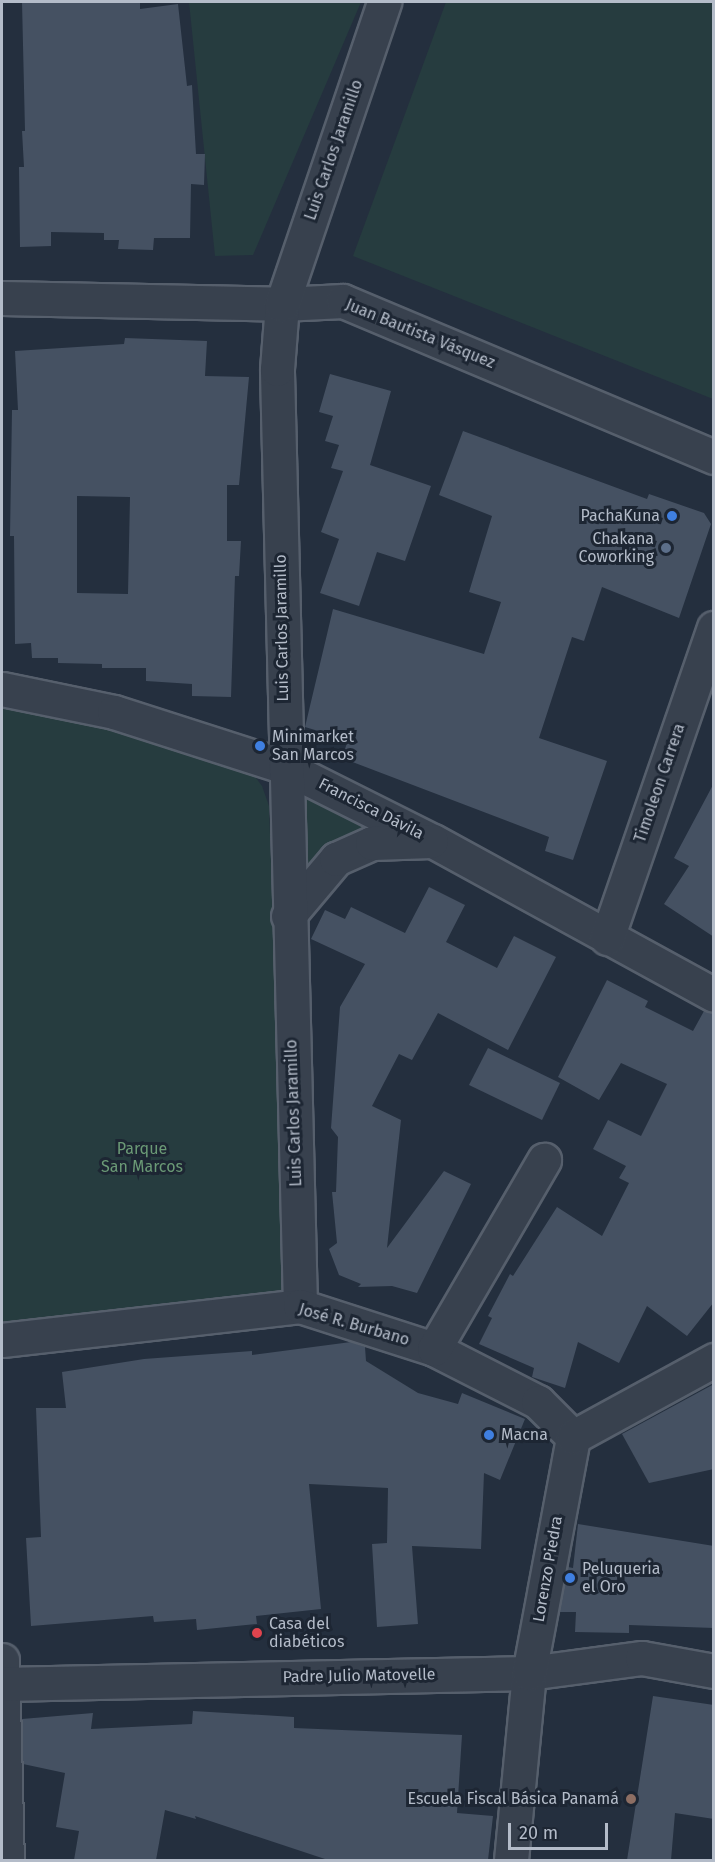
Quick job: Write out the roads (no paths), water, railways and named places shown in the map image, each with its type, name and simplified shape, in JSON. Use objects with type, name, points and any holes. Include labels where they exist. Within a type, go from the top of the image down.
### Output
[{"type":"street","name":"Luis Carlos Jaramillo","points":[[300,1306],[288,916],[277,369],[282,304],[384,2]]},
{"type":"street","name":"Juan Bautista Vásquez","points":[[2,298],[282,304],[343,301],[714,457]]},
{"type":"street","name":"Timoleon Carrera","points":[[607,938],[714,628]]},
{"type":"street","name":"Francisca Dávila","points":[[2,689],[114,712],[285,766],[433,841],[714,995]]},
{"type":"street","points":[[288,916],[336,859],[372,843],[433,841]]},
{"type":"street","points":[[434,1349],[544,1161]]},
{"type":"street","name":"José R. Burbano","points":[[2,1340],[300,1306],[434,1349],[538,1402],[573,1437]]},
{"type":"street","points":[[573,1437],[714,1360]]},
{"type":"street","name":"Lorenzo Piedra","points":[[511,1860],[529,1673],[573,1437]]},
{"type":"street","name":"Padre Julio Matovelle","points":[[2,1676],[529,1673],[642,1658],[714,1671]]},
{"type":"street","points":[[2,1676],[7,1860]]},
{"type":"place","name":"PachaKuna","points":[[672,516]]},
{"type":"place","name":"Chakana Coworking","points":[[666,548]]},
{"type":"place","name":"Minimarket San Marcos","points":[[260,746]]},
{"type":"place","name":"Macna","points":[[489,1435]]},
{"type":"place","name":"Peluqueria el Oro","points":[[570,1578]]},
{"type":"place","name":"Casa del diabéticos","points":[[257,1633]]},
{"type":"place","name":"Escuela Fiscal Básica Panamá","points":[[631,1799]]},
{"type":"park label","name":"Parque San Marcos","points":[[142,1158]]}]
